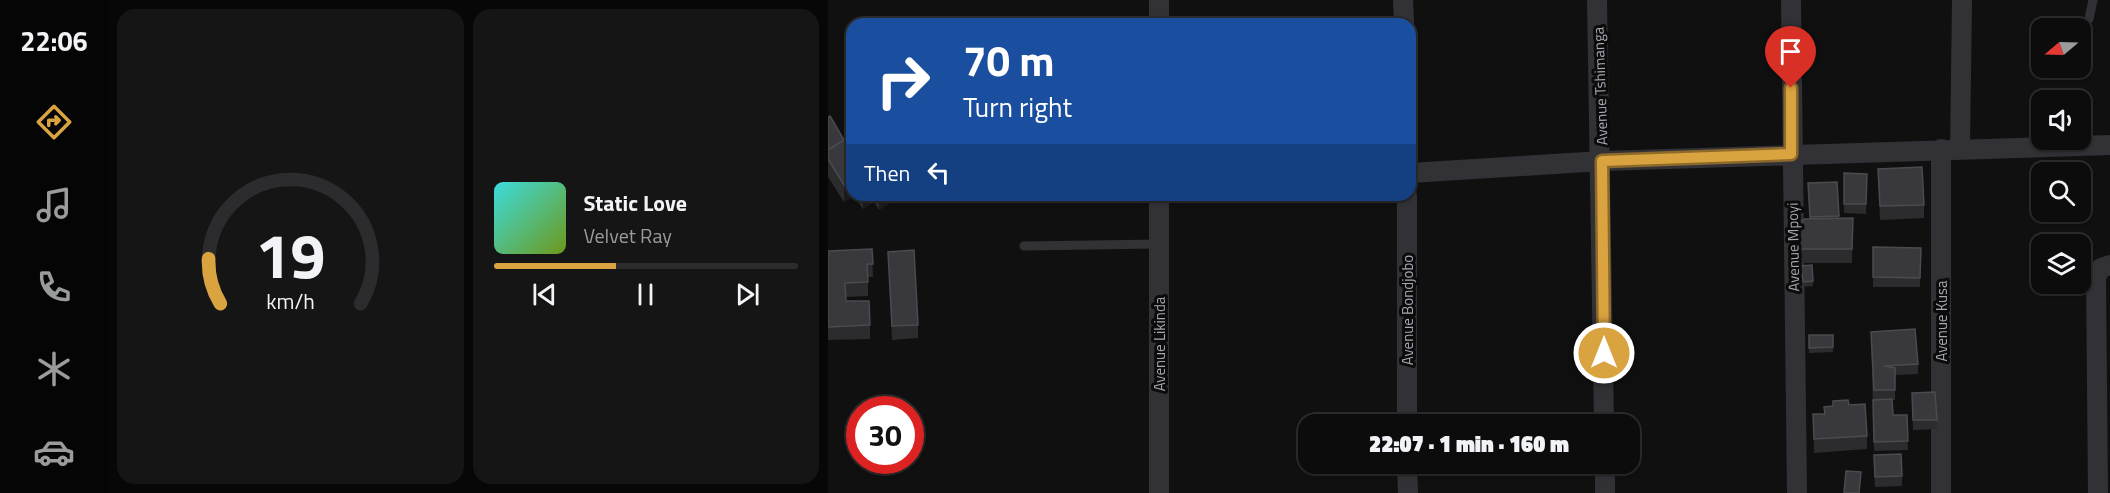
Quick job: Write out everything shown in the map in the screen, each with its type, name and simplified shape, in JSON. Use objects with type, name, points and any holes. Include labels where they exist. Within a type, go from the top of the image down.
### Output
[{"type":"street","points":[[1159,0],[1159,18]]},
{"type":"street","points":[[1403,0],[1404,18]]},
{"type":"street","name":"Avenue Tshimanga","points":[[1597,0],[1602,161],[1604,414]]},
{"type":"street","name":"Avenue Mpoyi","points":[[1791,0],[1791,154],[1797,493]]},
{"type":"street","name":"Avenue Kusa","points":[[1941,493],[1951,149],[1962,0]]},
{"type":"street","points":[[1416,173],[1602,161],[2110,145]]},
{"type":"street","name":"Avenue Likinda","points":[[1159,201],[1159,493]]},
{"type":"street","name":"Avenue Bondjobo","points":[[1407,201],[1407,414]]},
{"type":"street","points":[[2098,493],[2096,277],[2101,268],[2110,265]]},
{"type":"street","points":[[1407,474],[1408,493]]},
{"type":"street","points":[[1605,474],[1605,493]]},
{"type":"lane","points":[[2089,18],[2093,0]]},
{"type":"lane","points":[[1024,246],[1159,244]]},
{"type":"building","points":[[830,116],[844,140],[828,150],[828,117]]},
{"type":"building","points":[[846,139],[846,184],[844,185],[828,159],[828,150]]},
{"type":"building","points":[[1922,167],[1924,205],[1880,206],[1878,169]]},
{"type":"building","points":[[1844,173],[1867,174],[1866,204],[1844,204]]},
{"type":"building","points":[[1837,182],[1839,216],[1810,217],[1808,183]]},
{"type":"building","points":[[1853,218],[1852,249],[1798,249],[1797,231],[1804,219]]},
{"type":"building","points":[[1873,247],[1921,248],[1920,278],[1873,277]]},
{"type":"building","points":[[872,249],[873,264],[867,264],[868,282],[845,283],[846,301],[869,301],[870,325],[828,327],[828,251]]},
{"type":"building","points":[[914,250],[918,325],[892,326],[888,252]]},
{"type":"building","points":[[1812,265],[1813,281],[1803,282],[1801,266]]},
{"type":"building","points":[[1915,329],[1918,364],[1884,366],[1895,368],[1895,390],[1874,390],[1871,332]]},
{"type":"building","points":[[1809,335],[1833,335],[1833,347],[1809,348]]},
{"type":"building","points":[[1935,392],[1937,420],[1913,420],[1912,393]]},
{"type":"building","points":[[1892,399],[1893,415],[1907,415],[1908,441],[1874,442],[1873,400]]},
{"type":"building","points":[[1848,400],[1849,405],[1865,404],[1867,436],[1814,439],[1813,414],[1825,414],[1824,407],[1833,406],[1833,401]]},
{"type":"building","points":[[1901,454],[1902,476],[1875,477],[1874,455]]},
{"type":"building","points":[[1846,471],[1861,472],[1859,493],[1844,493]]},
{"type":"route","points":[[1604,353],[1602,161],[1791,154],[1791,88]]}]
